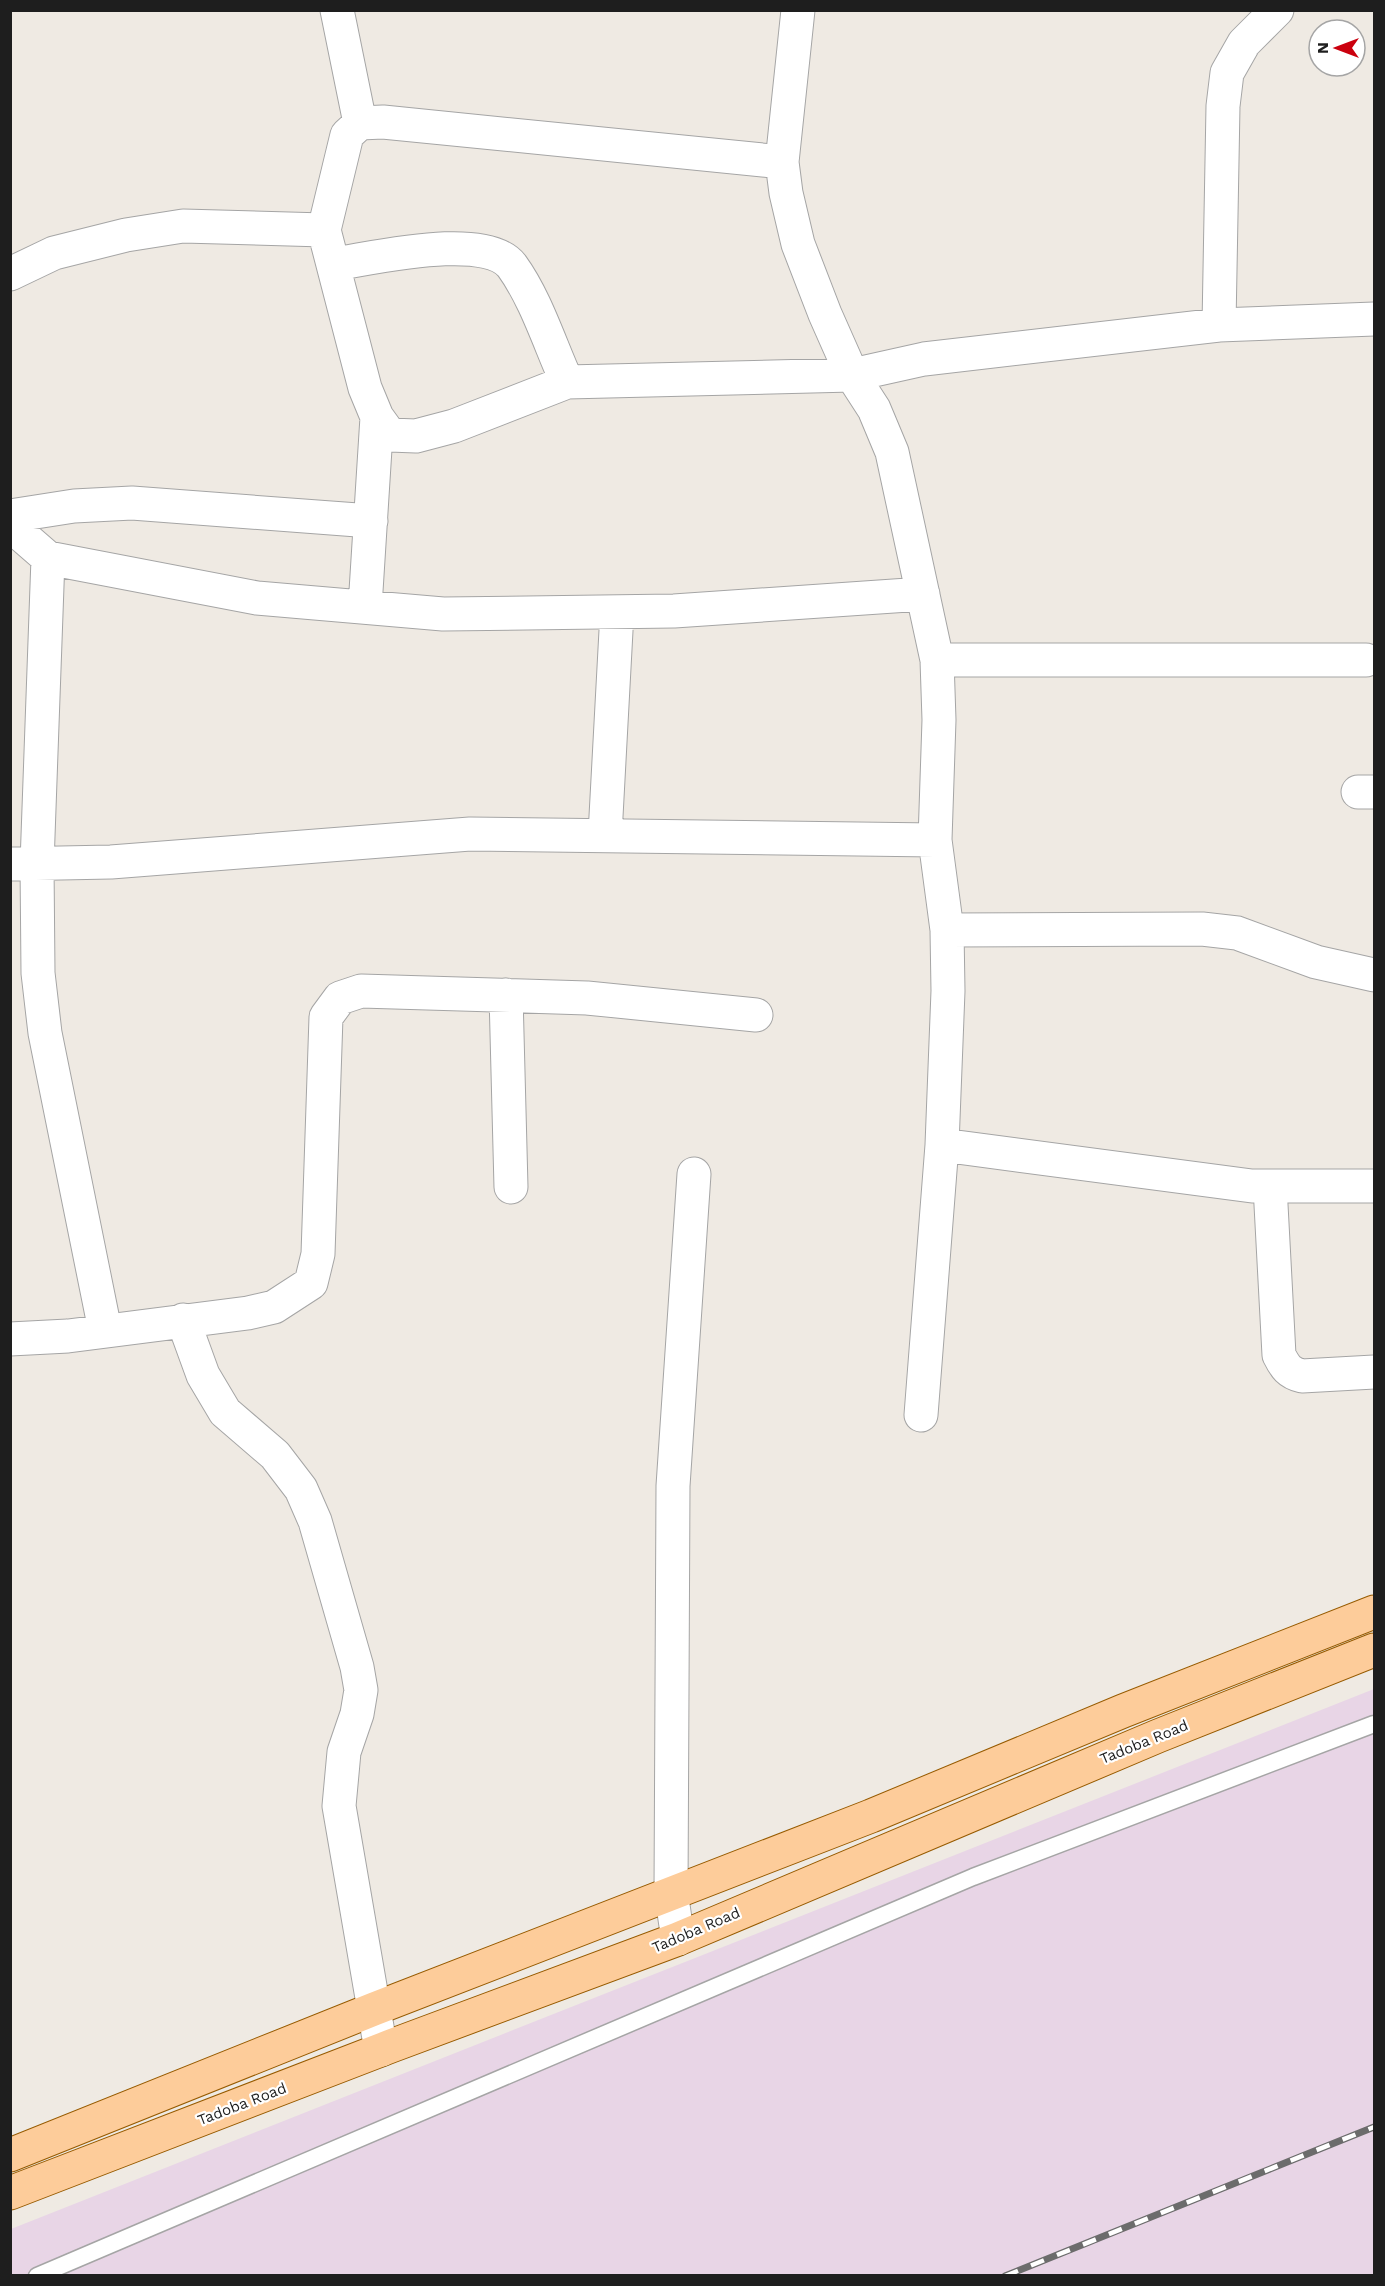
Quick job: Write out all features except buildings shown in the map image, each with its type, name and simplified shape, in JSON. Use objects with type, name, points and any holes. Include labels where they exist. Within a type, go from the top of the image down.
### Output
[{"type":"main road","points":[[10,2155],[671,1892],[872,1816],[1134,1707],[1374,1612]]},
{"type":"main road","name":"Tadoba Road","points":[[10,2193],[381,2050],[678,1940],[1158,1736],[1374,1650]]},
{"type":"street","points":[[337,10],[360,123]]},
{"type":"street","points":[[798,10],[782,162],[786,193],[798,244],[852,375],[874,409],[892,452],[937,660],[939,720],[935,840],[947,930],[948,991],[942,1145],[921,1415]]},
{"type":"street","points":[[1219,325],[1223,106],[1227,73],[1244,43],[1277,10]]},
{"type":"street","points":[[782,162],[383,122],[360,123],[346,135],[324,230],[365,387],[377,417],[390,435],[416,436],[454,426],[567,382],[852,375],[924,359],[1219,325],[1374,319]]},
{"type":"street","points":[[10,274],[54,253],[126,235],[183,226],[324,230]]},
{"type":"street","points":[[334,264],[438,248],[470,248],[492,254],[511,264],[567,382]]},
{"type":"street","points":[[365,607],[377,417]]},
{"type":"street","points":[[10,516],[83,505],[132,503],[370,521]]},
{"type":"street","points":[[10,525],[48,558],[257,598],[443,614],[674,611],[922,594]]},
{"type":"street","points":[[48,558],[24,864],[45,1033],[105,1330]]},
{"type":"street","points":[[605,835],[617,612]]},
{"type":"street","points":[[937,660],[1366,660]]},
{"type":"street","points":[[24,864],[111,862],[470,834],[935,840]]},
{"type":"street","points":[[947,930],[1202,929],[1237,933],[1316,962],[1374,975]]},
{"type":"street","points":[[10,1339],[68,1336],[248,1313],[274,1307],[311,1283],[318,1254],[326,1017],[340,998],[361,991],[586,998],[756,1015]]},
{"type":"street","points":[[506,995],[511,1187]]},
{"type":"street","points":[[942,1145],[1270,1186],[1374,1186]]},
{"type":"street","points":[[678,1940],[671,1892],[673,1486],[694,1174]]},
{"type":"street","points":[[1270,1186],[1280,1355],[1286,1367],[1292,1373],[1302,1376],[1374,1372]]},
{"type":"street","points":[[183,1320],[202,1375],[225,1412],[275,1455],[301,1489],[315,1521],[357,1667],[361,1690],[357,1714],[344,1752],[339,1806],[381,2050]]},
{"type":"lane","points":[[37,2276],[973,1877],[1374,1724]]},
{"type":"shaded area","points":[[1374,1689],[1374,2275],[11,2276],[11,2229]]},
{"type":"railway","points":[[1005,2276],[1374,2127]]}]
